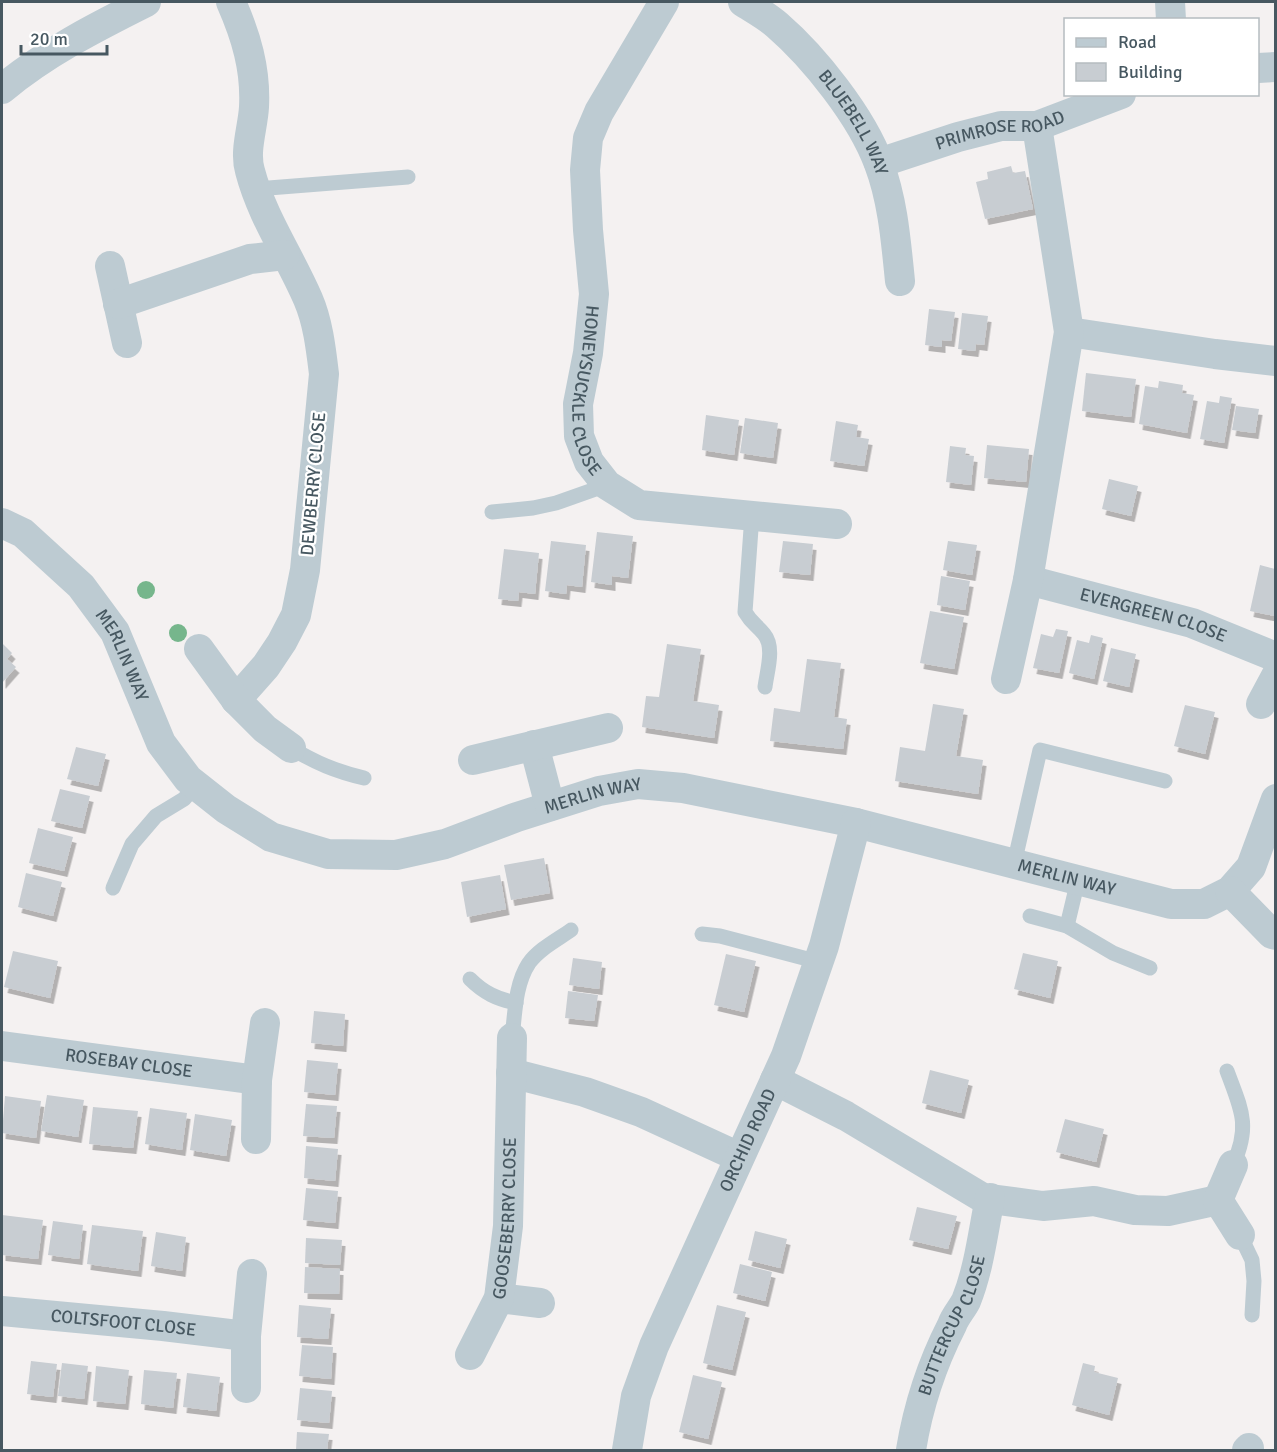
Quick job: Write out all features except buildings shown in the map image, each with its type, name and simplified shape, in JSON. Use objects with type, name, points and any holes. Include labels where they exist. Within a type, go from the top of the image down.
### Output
[{"type":"street","points":[[2,88],[28,67],[90,30],[146,2]]},
{"type":"street","name":"DEWBERRY CLOSE","points":[[231,2],[249,49],[254,77],[249,168],[266,219],[309,300],[320,343],[324,374],[305,570],[296,615],[266,666],[236,700]]},
{"type":"street","name":"HONEYSUCKLE CLOSE","points":[[664,2],[599,111],[588,138],[585,170],[594,294],[588,353],[578,404],[579,436],[589,462],[607,485],[639,505],[837,524]]},
{"type":"street","name":"BLUEBELL WAY","points":[[743,2],[776,24],[819,66],[856,120],[879,163],[894,221],[900,281]]},
{"type":"street","points":[[1170,2],[1171,18]]},
{"type":"street","points":[[1259,68],[1275,67]]},
{"type":"street","name":"PRIMROSE ROAD","points":[[879,163],[958,137],[1001,126],[1037,126],[1116,96]]},
{"type":"street","points":[[1006,679],[1028,580],[1069,332],[1037,126]]},
{"type":"street","points":[[118,304],[250,259],[285,255]]},
{"type":"street","points":[[110,266],[127,343]]},
{"type":"street","points":[[1069,332],[1275,361]]},
{"type":"street","name":"MERLIN WAY","points":[[2,523],[23,533],[81,586],[116,632],[161,743],[188,779],[226,809],[271,837],[328,854],[396,855],[445,843],[599,791],[638,784],[683,788],[856,823],[1171,904],[1204,904],[1230,891],[1251,867],[1275,799]]},
{"type":"street","name":"EVERGREEN CLOSE","points":[[1028,580],[1192,623],[1275,657]]},
{"type":"street","points":[[199,649],[236,700],[264,729],[291,748]]},
{"type":"street","points":[[1261,704],[1275,676]]},
{"type":"street","points":[[473,760],[608,728]]},
{"type":"street","points":[[534,745],[550,806]]},
{"type":"street","name":"ORCHID ROAD","points":[[627,1450],[636,1396],[654,1346],[790,1047],[819,962],[856,823]]},
{"type":"street","points":[[1230,891],[1275,935]]},
{"type":"street","points":[[256,1139],[257,1080],[265,1023]]},
{"type":"street","name":"GOOSEBERRY CLOSE","points":[[470,1355],[499,1298],[508,1226],[512,1038]]},
{"type":"street","name":"ROSEBAY CLOSE","points":[[2,1046],[257,1080]]},
{"type":"street","points":[[511,1073],[585,1092],[641,1112],[739,1157]]},
{"type":"street","points":[[775,1080],[846,1116],[983,1198],[1043,1206],[1094,1201],[1135,1210],[1168,1211],[1218,1200]]},
{"type":"street","points":[[1218,1200],[1233,1165]]},
{"type":"street","name":"BUTTERCUP CLOSE","points":[[918,1449],[918,1414],[952,1323],[965,1302],[990,1198]]},
{"type":"street","points":[[1218,1200],[1240,1235]]},
{"type":"street","points":[[246,1388],[246,1336],[252,1274]]},
{"type":"street","points":[[499,1298],[540,1303]]},
{"type":"street","name":"COLTSFOOT CLOSE","points":[[2,1311],[246,1336]]},
{"type":"lane","points":[[256,189],[408,177]]},
{"type":"lane","points":[[492,512],[556,503],[607,485]]},
{"type":"lane","points":[[752,516],[745,612],[752,623],[765,634],[770,647],[765,687]]},
{"type":"lane","points":[[291,748],[333,770],[364,778]]},
{"type":"lane","points":[[1014,864],[1040,750],[1165,781]]},
{"type":"lane","points":[[113,888],[132,844],[156,816],[184,799],[196,785]]},
{"type":"lane","points":[[1066,926],[1078,880]]},
{"type":"lane","points":[[1030,916],[1066,926],[1113,953],[1150,968]]},
{"type":"lane","points":[[512,1038],[516,1003],[529,963],[544,948],[571,930]]},
{"type":"lane","points":[[702,934],[720,936],[819,962]]},
{"type":"lane","points":[[470,979],[483,991],[497,999],[516,1003]]},
{"type":"lane","points":[[1227,1071],[1240,1106],[1244,1128],[1241,1147],[1233,1165]]},
{"type":"lane","points":[[1240,1235],[1252,1260],[1254,1281],[1252,1315]]}]
